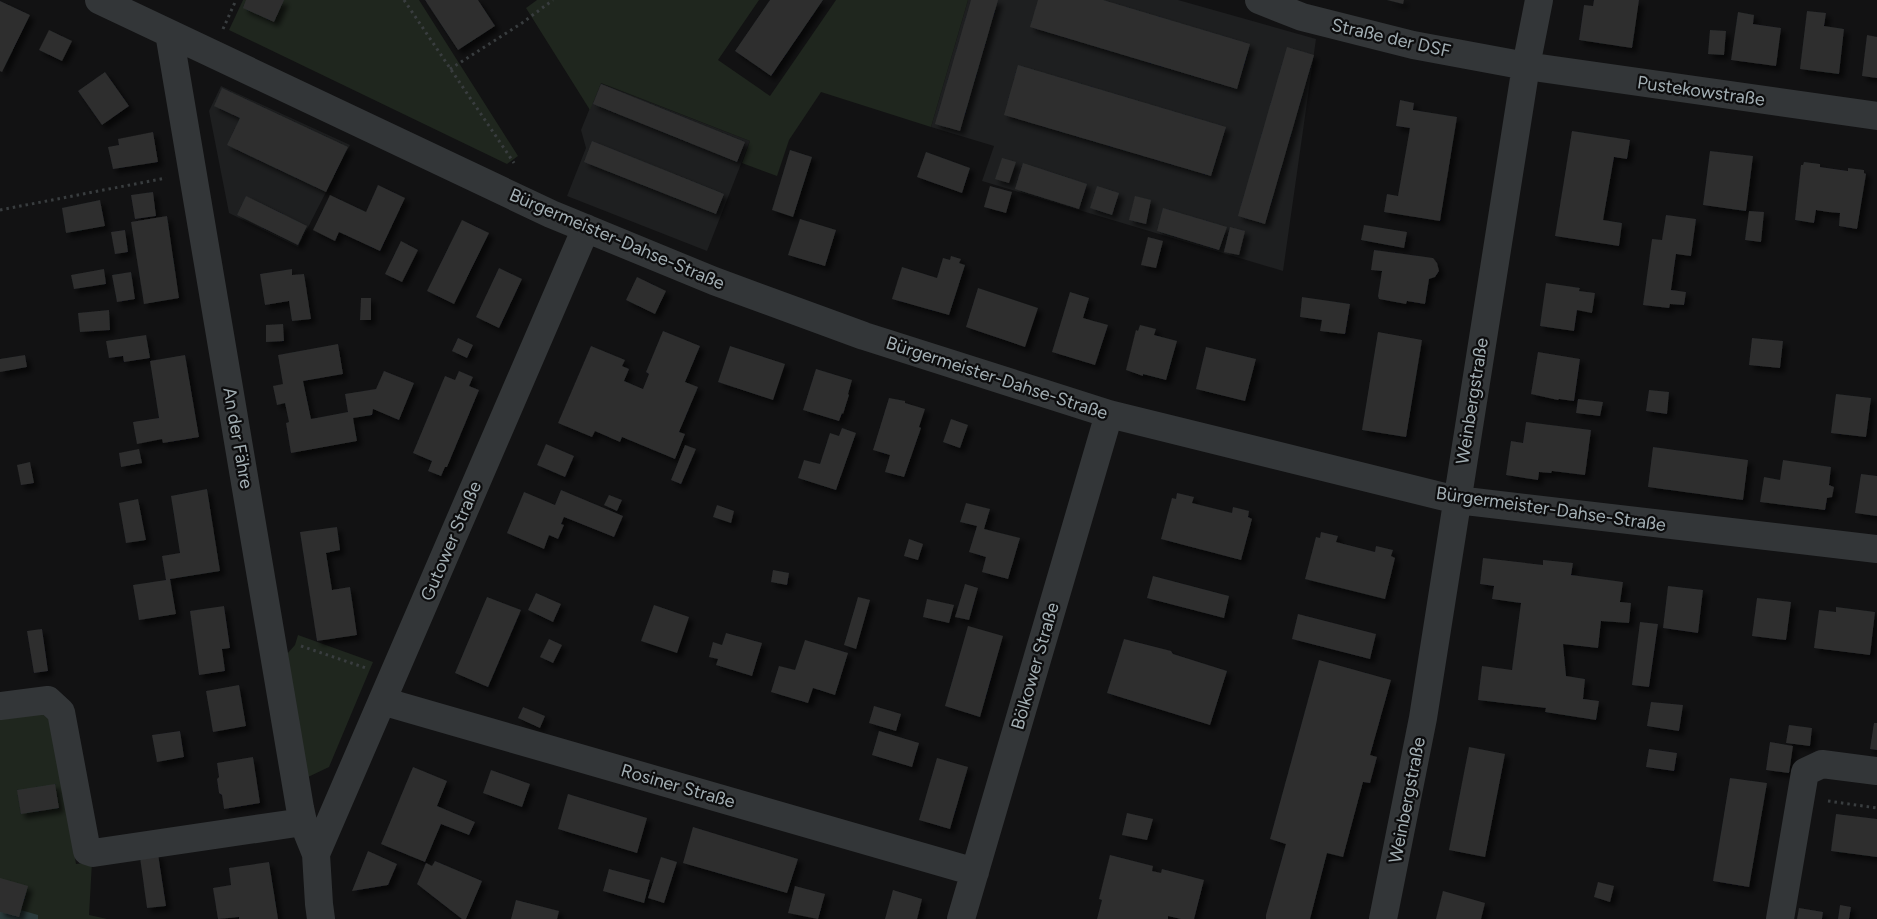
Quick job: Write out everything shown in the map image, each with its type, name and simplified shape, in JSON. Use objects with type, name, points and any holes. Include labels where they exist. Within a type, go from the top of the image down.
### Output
[{"type":"street","points":[[99,0],[169,33]]},
{"type":"street","name":"Straße der DSF","points":[[1259,0],[1302,17],[1414,45],[1526,66]]},
{"type":"street","name":"Weinbergstraße","points":[[1383,919],[1423,718],[1526,66],[1539,0]]},
{"type":"street","name":"An der Fähre","points":[[169,33],[303,822],[316,854],[321,919]]},
{"type":"street","name":"Bürgermeister-Dahse-Straße","points":[[169,33],[551,214],[714,280],[864,336],[1109,414],[1457,500],[1877,548]]},
{"type":"street","name":"Pustekowstraße","points":[[1526,66],[1877,116]]},
{"type":"street","name":"Gutower Straße","points":[[316,854],[586,228]]},
{"type":"street","name":"Bölkower Straße","points":[[961,919],[1109,414]]},
{"type":"street","points":[[0,706],[48,700],[61,712],[87,851],[93,853],[303,822]]},
{"type":"street","name":"Rosiner Straße","points":[[382,701],[975,872]]},
{"type":"street","points":[[1780,919],[1805,772],[1822,764],[1877,770]]},
{"type":"path","points":[[220,34],[236,0]]},
{"type":"path","points":[[404,0],[517,168]]},
{"type":"path","points":[[450,69],[522,23],[553,0]]},
{"type":"path","points":[[0,210],[193,173]]},
{"type":"path","points":[[271,636],[367,668]]},
{"type":"path","points":[[1801,796],[1877,808]]},
{"type":"shaded area","points":[[243,0],[419,0],[518,156],[507,164],[229,30]]},
{"type":"shaded area","points":[[537,0],[759,0],[718,60],[770,96],[836,0],[968,0],[931,127],[821,92],[789,140],[777,176],[742,163],[750,141],[601,83],[590,110],[526,8]]},
{"type":"shaded area","points":[[968,0],[1178,0],[1316,39],[1283,271],[982,181],[994,146],[931,127]]},
{"type":"shaded area","points":[[600,83],[750,141],[707,251],[567,196],[586,148],[581,130]]},
{"type":"shaded area","points":[[221,86],[350,145],[298,247],[229,213],[209,111]]},
{"type":"shaded area","points":[[298,635],[373,662],[329,767],[308,777],[287,654],[295,645]]},
{"type":"shaded area","points":[[38,710],[52,720],[76,864],[92,862],[89,915],[107,919],[38,919],[38,916],[0,904],[0,715]]},
{"type":"shaded area","points":[[0,904],[38,915],[38,919],[0,919]]},
{"type":"building","points":[[246,0],[284,0],[274,22],[243,8]]},
{"type":"building","points":[[425,0],[478,0],[495,26],[458,50]]},
{"type":"building","points":[[770,0],[823,0],[771,76],[735,51]]},
{"type":"building","points":[[971,0],[998,0],[960,131],[935,124]]},
{"type":"building","points":[[1038,0],[1103,0],[1250,44],[1237,89],[1030,27]]},
{"type":"building","points":[[1387,0],[1404,0],[1403,4]]},
{"type":"building","points":[[1594,0],[1639,0],[1632,48],[1579,40],[1584,5],[1593,6]]},
{"type":"building","points":[[0,1],[30,15],[2,72],[0,71]]},
{"type":"building","points":[[1807,11],[1826,13],[1824,26],[1844,29],[1839,74],[1800,69]]},
{"type":"building","points":[[1738,12],[1754,15],[1753,24],[1781,28],[1776,66],[1731,60]]},
{"type":"building","points":[[49,30],[72,41],[62,61],[39,50]]},
{"type":"building","points":[[1710,30],[1726,31],[1724,55],[1708,54]]},
{"type":"building","points":[[1867,35],[1877,37],[1877,78],[1862,76]]},
{"type":"building","points":[[1287,47],[1314,55],[1265,224],[1238,216]]},
{"type":"building","points":[[1018,65],[1226,127],[1211,176],[1004,115]]},
{"type":"building","points":[[105,72],[129,106],[102,125],[78,91]]},
{"type":"building","points":[[601,84],[745,142],[737,162],[593,104]]},
{"type":"building","points":[[222,88],[348,147],[326,192],[227,145],[240,118],[214,106]]},
{"type":"building","points":[[1400,100],[1414,103],[1413,110],[1457,117],[1440,221],[1384,212],[1387,194],[1398,196],[1410,128],[1396,126]]},
{"type":"building","points":[[1572,131],[1630,140],[1627,159],[1614,157],[1603,220],[1622,223],[1619,246],[1555,236]]},
{"type":"building","points":[[153,132],[158,162],[113,169],[108,147],[119,145],[118,139]]},
{"type":"building","points":[[592,141],[724,194],[716,214],[584,162]]},
{"type":"building","points":[[790,150],[812,157],[793,217],[772,210]]},
{"type":"building","points":[[1710,151],[1753,156],[1746,211],[1703,205]]},
{"type":"building","points":[[926,152],[970,168],[962,193],[917,177]]},
{"type":"building","points":[[1002,158],[1016,162],[1009,183],[995,179]]},
{"type":"building","points":[[1804,162],[1820,164],[1820,167],[1848,171],[1848,168],[1864,170],[1866,174],[1857,229],[1839,226],[1840,213],[1816,210],[1814,223],[1795,220],[1801,165]]},
{"type":"building","points":[[1023,163],[1087,184],[1079,209],[1015,189]]},
{"type":"building","points":[[378,185],[405,198],[380,251],[339,232],[335,241],[313,230],[330,195],[366,212]]},
{"type":"building","points":[[990,186],[1012,192],[1006,213],[984,207]]},
{"type":"building","points":[[1097,186],[1119,193],[1112,215],[1090,208]]},
{"type":"building","points":[[153,192],[156,216],[135,219],[131,195]]},
{"type":"building","points":[[246,196],[307,226],[298,245],[237,215]]},
{"type":"building","points":[[1135,196],[1151,200],[1146,224],[1129,220]]},
{"type":"building","points":[[100,200],[105,226],[66,233],[62,208]]},
{"type":"building","points":[[1163,208],[1227,227],[1219,250],[1157,231]]},
{"type":"building","points":[[1749,211],[1764,212],[1761,242],[1745,240]]},
{"type":"building","points":[[1666,215],[1696,219],[1691,256],[1676,254],[1674,268],[1671,290],[1686,292],[1684,305],[1670,304],[1669,308],[1643,305],[1652,239],[1662,240]]},
{"type":"building","points":[[167,216],[179,298],[144,304],[131,222]]},
{"type":"building","points":[[800,219],[836,230],[825,266],[788,255]]},
{"type":"building","points":[[462,220],[489,233],[454,304],[427,291]]},
{"type":"building","points":[[1364,225],[1407,232],[1404,248],[1361,240]]},
{"type":"building","points":[[1230,227],[1245,231],[1239,255],[1224,252]]},
{"type":"building","points":[[125,230],[128,252],[115,254],[111,232]]},
{"type":"building","points":[[1148,237],[1163,241],[1156,268],[1141,265]]},
{"type":"building","points":[[401,241],[418,250],[402,282],[385,274]]},
{"type":"building","points":[[1374,250],[1433,258],[1437,263],[1439,271],[1435,277],[1429,279],[1425,304],[1407,301],[1406,304],[1379,299],[1382,271],[1371,270]]},
{"type":"building","points":[[951,256],[961,259],[959,263],[965,265],[949,315],[892,299],[902,267],[937,278],[943,258],[950,260]]},
{"type":"building","points":[[499,268],[522,279],[499,328],[476,317]]},
{"type":"building","points":[[104,269],[106,284],[74,289],[71,275]]},
{"type":"building","points":[[292,269],[292,275],[304,274],[311,319],[292,321],[289,301],[265,305],[260,274]]},
{"type":"building","points":[[131,272],[135,299],[117,302],[112,275]]},
{"type":"building","points":[[637,277],[666,291],[655,314],[626,300]]},
{"type":"building","points":[[1546,283],[1580,288],[1579,291],[1595,293],[1592,313],[1577,310],[1574,331],[1540,326]]},
{"type":"building","points":[[978,288],[1038,308],[1025,347],[966,327]]},
{"type":"building","points":[[1070,292],[1089,298],[1083,318],[1108,325],[1095,365],[1052,352]]},
{"type":"building","points":[[1302,297],[1350,304],[1345,334],[1320,331],[1322,320],[1300,317]]},
{"type":"building","points":[[361,298],[371,298],[371,320],[360,320]]},
{"type":"building","points":[[109,310],[110,330],[80,332],[78,313]]},
{"type":"building","points":[[283,324],[284,341],[266,342],[266,325]]},
{"type":"building","points":[[1140,325],[1156,329],[1154,335],[1177,341],[1166,380],[1143,374],[1143,376],[1126,370],[1136,330],[1138,331]]},
{"type":"building","points":[[663,331],[700,346],[685,382],[698,387],[679,432],[685,434],[675,459],[622,437],[620,442],[595,431],[592,437],[558,423],[591,346],[625,360],[622,366],[629,369],[624,381],[643,389],[649,374],[646,372]]},
{"type":"building","points":[[1378,332],[1422,340],[1406,437],[1362,430]]},
{"type":"building","points":[[146,335],[150,358],[124,362],[123,356],[109,358],[106,341]]},
{"type":"building","points":[[458,338],[473,345],[467,358],[452,351]]},
{"type":"building","points":[[1752,338],[1783,341],[1780,368],[1749,365]]},
{"type":"building","points":[[338,344],[343,374],[303,381],[311,419],[348,412],[345,394],[376,389],[384,371],[414,383],[399,420],[373,409],[372,415],[353,418],[357,441],[291,453],[286,423],[289,422],[285,403],[277,405],[273,386],[283,384],[278,355]]},
{"type":"building","points":[[730,346],[785,364],[773,400],[718,382]]},
{"type":"building","points":[[1206,347],[1256,359],[1245,401],[1196,389]]},
{"type":"building","points":[[1538,352],[1580,359],[1574,401],[1558,400],[1531,394]]},
{"type":"building","points":[[25,355],[27,367],[0,372],[0,359]]},
{"type":"building","points":[[185,355],[199,437],[163,443],[162,439],[137,444],[133,422],[159,418],[150,361]]},
{"type":"building","points":[[816,369],[852,380],[843,414],[839,421],[803,410]]},
{"type":"building","points":[[459,371],[473,377],[469,386],[479,390],[447,467],[445,467],[441,476],[428,471],[432,461],[413,453],[445,376],[455,380]]},
{"type":"building","points":[[1649,390],[1669,392],[1667,414],[1646,411]]},
{"type":"building","points":[[1836,394],[1871,398],[1866,437],[1831,433]]},
{"type":"building","points":[[889,398],[905,401],[905,403],[925,409],[919,427],[921,428],[904,477],[885,472],[890,455],[873,450]]},
{"type":"building","points":[[1578,399],[1603,402],[1600,416],[1576,413]]},
{"type":"building","points":[[951,419],[968,425],[960,448],[943,442]]},
{"type":"building","points":[[1526,422],[1591,430],[1585,475],[1552,471],[1551,473],[1539,472],[1538,480],[1506,475],[1511,441],[1523,443]]},
{"type":"building","points":[[842,428],[856,433],[836,490],[798,478],[804,460],[820,464],[830,433],[839,436]]},
{"type":"building","points":[[546,444],[574,456],[565,477],[537,465]]},
{"type":"building","points":[[685,445],[696,449],[681,484],[671,480]]},
{"type":"building","points":[[1653,447],[1748,460],[1743,500],[1648,487]]},
{"type":"building","points":[[139,449],[142,463],[121,467],[119,453]]},
{"type":"building","points":[[1783,460],[1831,467],[1829,485],[1834,487],[1832,497],[1827,498],[1825,510],[1760,502],[1764,477],[1780,480]]},
{"type":"building","points":[[30,462],[34,483],[21,485],[17,465]]},
{"type":"building","points":[[1861,474],[1877,476],[1877,516],[1855,513]]},
{"type":"building","points":[[207,489],[220,571],[170,579],[176,614],[139,620],[133,585],[166,580],[162,556],[180,553],[171,496]]},
{"type":"building","points":[[561,490],[623,516],[614,537],[564,517],[561,524],[564,525],[558,539],[549,535],[544,549],[507,533],[524,492],[555,505]]},
{"type":"building","points":[[1177,493],[1194,497],[1192,503],[1232,513],[1233,507],[1249,511],[1248,517],[1252,519],[1241,560],[1161,539],[1172,498],[1176,499]]},
{"type":"building","points":[[609,495],[622,500],[617,511],[604,505]]},
{"type":"building","points":[[138,499],[146,540],[126,543],[119,503]]},
{"type":"building","points":[[966,503],[990,509],[984,529],[1020,538],[1008,579],[982,572],[986,557],[969,552],[977,526],[960,522]]},
{"type":"building","points":[[717,505],[734,511],[731,523],[713,517]]},
{"type":"building","points":[[337,527],[340,550],[326,553],[332,590],[350,587],[357,635],[317,641],[300,532]]},
{"type":"building","points":[[1321,532],[1338,536],[1336,542],[1375,552],[1376,546],[1393,550],[1391,556],[1395,558],[1385,599],[1305,579],[1316,537],[1320,538]]},
{"type":"building","points":[[909,539],[923,544],[918,560],[904,556]]},
{"type":"building","points":[[1483,558],[1543,565],[1543,560],[1573,563],[1571,575],[1623,582],[1620,602],[1631,603],[1629,623],[1601,621],[1598,648],[1563,644],[1566,676],[1585,679],[1583,699],[1599,701],[1596,720],[1545,712],[1546,708],[1478,700],[1482,666],[1512,670],[1521,603],[1492,599],[1494,586],[1480,584]]},
{"type":"building","points":[[773,570],[789,573],[787,585],[771,582]]},
{"type":"building","points":[[1153,576],[1229,596],[1224,618],[1147,598]]},
{"type":"building","points":[[965,584],[978,588],[969,620],[955,617]]},
{"type":"building","points":[[1668,586],[1703,590],[1698,633],[1663,628]]},
{"type":"building","points":[[536,593],[561,604],[553,622],[528,610]]},
{"type":"building","points":[[487,597],[521,610],[488,687],[455,673]]},
{"type":"building","points":[[858,597],[870,600],[856,649],[844,645]]},
{"type":"building","points":[[1757,598],[1791,602],[1786,640],[1752,636]]},
{"type":"building","points":[[927,599],[954,605],[949,623],[923,617]]},
{"type":"building","points":[[654,605],[689,617],[677,653],[641,641]]},
{"type":"building","points":[[224,606],[230,648],[222,649],[225,671],[199,675],[190,611]]},
{"type":"building","points":[[1836,607],[1875,612],[1870,655],[1814,648],[1819,610],[1836,612]]},
{"type":"building","points":[[1298,614],[1376,634],[1370,659],[1292,639]]},
{"type":"building","points":[[1640,622],[1658,624],[1649,687],[1632,685]]},
{"type":"building","points":[[968,626],[1003,636],[980,717],[945,706]]},
{"type":"building","points":[[42,629],[48,671],[34,673],[27,631]]},
{"type":"building","points":[[726,633],[762,643],[752,676],[716,665],[718,659],[709,657],[713,642],[722,645]]},
{"type":"building","points":[[549,639],[562,645],[553,663],[540,657]]},
{"type":"building","points":[[1124,639],[1171,651],[1173,654],[1227,671],[1210,725],[1107,693]]},
{"type":"building","points":[[805,640],[848,653],[835,695],[813,688],[808,703],[771,692],[779,666],[795,670]]},
{"type":"building","points":[[1319,660],[1391,680],[1370,755],[1377,757],[1370,783],[1363,782],[1343,857],[1327,853],[1310,919],[1266,919],[1286,844],[1270,839]]},
{"type":"building","points":[[239,685],[246,726],[213,732],[206,691]]},
{"type":"building","points":[[1651,702],[1683,705],[1679,731],[1647,726]]},
{"type":"building","points":[[874,706],[901,714],[896,731],[869,723]]},
{"type":"building","points":[[523,707],[545,716],[540,728],[518,718]]},
{"type":"building","points":[[1874,723],[1877,723],[1877,750],[1870,749]]},
{"type":"building","points":[[1789,725],[1812,728],[1810,746],[1786,743]]},
{"type":"building","points":[[180,731],[184,757],[157,762],[152,735]]},
{"type":"building","points":[[879,731],[919,743],[912,767],[872,755]]},
{"type":"building","points":[[1770,742],[1793,746],[1789,773],[1766,770]]},
{"type":"building","points":[[1469,747],[1505,754],[1485,857],[1449,850]]},
{"type":"building","points":[[1649,749],[1677,753],[1674,771],[1646,767]]},
{"type":"building","points":[[253,757],[260,803],[224,809],[222,795],[219,793],[217,763]]},
{"type":"building","points":[[937,758],[968,767],[950,829],[919,820]]},
{"type":"building","points":[[413,767],[447,781],[437,806],[475,822],[469,835],[441,824],[425,862],[381,844]]},
{"type":"building","points":[[491,770],[530,784],[522,807],[483,793]]},
{"type":"building","points":[[1730,778],[1767,783],[1749,887],[1713,881]]},
{"type":"building","points":[[55,784],[59,808],[21,814],[17,790]]},
{"type":"building","points":[[568,794],[647,818],[637,853],[558,829]]},
{"type":"building","points":[[1127,813],[1153,819],[1147,840],[1122,835]]},
{"type":"building","points":[[1836,814],[1877,819],[1877,857],[1831,851]]},
{"type":"building","points":[[693,827],[798,859],[787,893],[683,863]]},
{"type":"building","points":[[368,851],[397,864],[388,885],[352,891]]},
{"type":"building","points":[[158,854],[166,906],[147,908],[140,857]]},
{"type":"building","points":[[1110,855],[1153,866],[1152,871],[1161,873],[1162,869],[1204,880],[1194,919],[1168,916],[1168,919],[1097,919],[1102,900],[1099,899]]},
{"type":"building","points":[[661,857],[677,862],[664,903],[648,898]]},
{"type":"building","points":[[435,861],[482,881],[466,919],[462,919],[417,884],[426,863],[432,866]]},
{"type":"building","points":[[269,862],[278,919],[239,919],[239,917],[218,919],[213,888],[231,885],[229,868]]},
{"type":"building","points":[[609,869],[650,880],[644,903],[603,891]]},
{"type":"building","points":[[0,878],[28,886],[19,917],[0,912]]},
{"type":"building","points":[[1598,882],[1614,886],[1610,902],[1594,897]]},
{"type":"building","points":[[795,886],[825,894],[818,919],[788,913]]},
{"type":"building","points":[[893,890],[922,899],[917,919],[885,919]]},
{"type":"building","points":[[1443,891],[1485,903],[1481,919],[1436,919]]},
{"type":"building","points":[[516,900],[559,911],[557,919],[511,919]]},
{"type":"building","points":[[1840,905],[1851,907],[1849,919],[1838,919]]},
{"type":"building","points":[[1799,908],[1823,912],[1822,919],[1797,919]]}]
